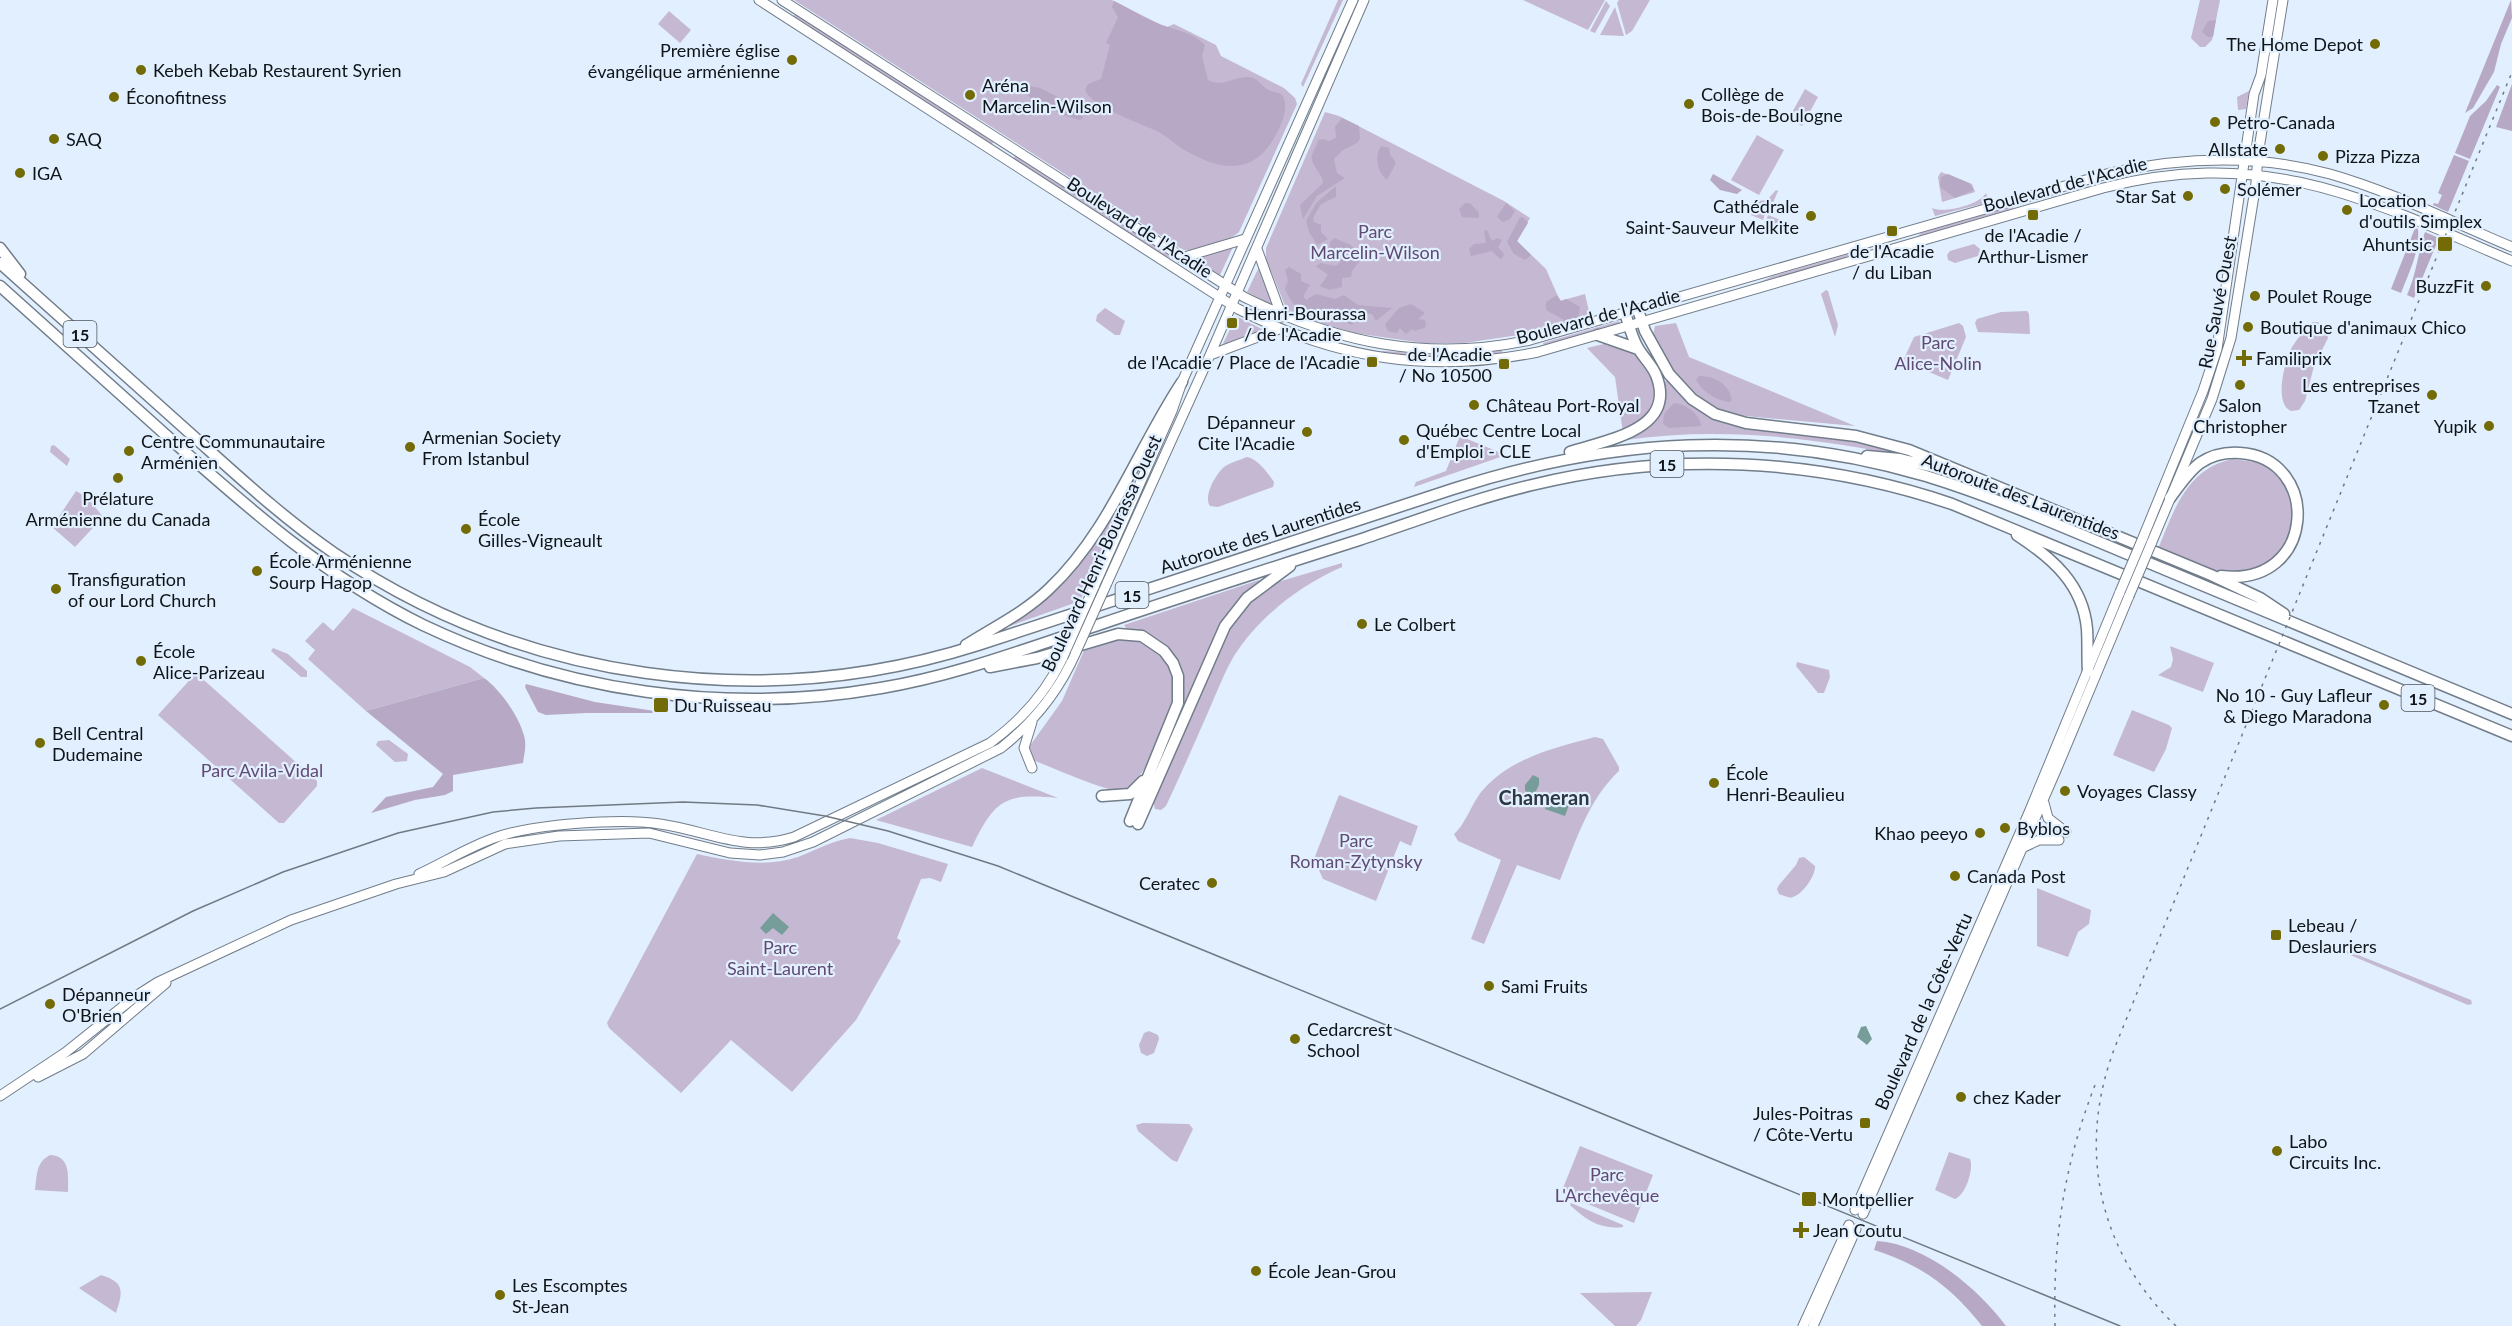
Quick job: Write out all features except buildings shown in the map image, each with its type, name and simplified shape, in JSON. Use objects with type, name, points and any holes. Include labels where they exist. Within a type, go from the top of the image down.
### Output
[{"type":"highway","points":[[0,248],[34,293]]},
{"type":"highway","name":"Autoroute des Laurentides","points":[[0,263],[266,500],[302,530],[346,561],[392,589],[473,627],[526,646],[596,665],[660,676],[772,681],[832,677],[897,667],[953,653],[1512,472],[1575,456],[1654,447],[1728,445],[1794,449],[1866,461],[1955,486],[2512,714]]},
{"type":"highway","name":"Autoroute des Laurentides","points":[[0,286],[243,504],[296,547],[378,601],[454,638],[506,658],[559,674],[617,687],[691,697],[737,699],[799,698],[870,690],[925,679],[1025,649],[1533,484],[1590,473],[1665,465],[1746,464],[1828,473],[1925,495],[1994,520],[2512,736]]},
{"type":"highway","points":[[1638,310],[1641,322],[1656,353],[1674,380],[1697,403],[1715,414],[1746,423],[1866,438],[1909,450],[2211,575],[2260,598],[2304,627]]},
{"type":"highway","points":[[1512,472],[1631,434],[1646,424],[1656,410],[1659,386],[1653,369],[1638,349],[1625,313]]},
{"type":"highway","points":[[1598,335],[1638,349]]},
{"type":"highway","points":[[953,653],[1030,605],[1073,564],[1101,524],[1165,408],[1182,382]]},
{"type":"highway","points":[[1794,449],[1900,459],[1972,477]]},
{"type":"highway","points":[[2170,498],[2198,465],[2214,456],[2230,453],[2248,454],[2267,461],[2280,471],[2292,489],[2298,509],[2297,526],[2291,544],[2281,559],[2268,569],[2252,576],[2232,578],[2211,575]]},
{"type":"highway","points":[[1994,520],[2047,555],[2073,586],[2086,620],[2088,672]]},
{"type":"highway","points":[[925,679],[1037,658],[1114,634],[1142,636],[1158,645],[1176,669],[1179,684],[1175,714],[1154,763],[1134,822],[1230,618],[1254,592],[1301,558]]},
{"type":"highway","points":[[1102,796],[1126,795],[1134,792],[1142,784],[1154,763]]},
{"type":"main road","name":"Boulevard de l'Acadie","points":[[759,0],[1232,305],[1279,329],[1339,350],[1403,361],[1463,362],[1513,357],[1598,335],[2119,184],[2176,174],[2243,173],[2297,180],[2342,192],[2512,261]]},
{"type":"main road","name":"Boulevard de l'Acadie","points":[[782,0],[1237,293],[1282,316],[1338,336],[1395,347],[1444,350],[1511,344],[1638,310],[2110,173],[2183,160],[2245,160],[2301,167],[2341,178],[2512,247]]},
{"type":"main road","name":"Boulevard Henri-Bourassa Ouest","points":[[396,884],[492,839],[533,828],[644,823],[664,825],[745,844],[766,843],[794,837],[990,743],[1013,726],[1048,685],[1063,657],[1245,239],[1353,0]]},
{"type":"main road","name":"Boulevard Henri-Bourassa Ouest","points":[[0,1096],[66,1052],[139,993],[177,974],[291,920],[396,884],[444,872],[505,844],[559,836],[649,832],[735,854],[760,855],[783,852],[813,842],[994,753],[1032,721],[1060,685],[1210,356],[1364,0]]},
{"type":"main road","name":"Rue Sauvé Ouest","points":[[2125,594],[2217,349],[2254,94],[2260,75],[2273,0]]},
{"type":"main road","name":"Rue Sauvé Ouest","points":[[2146,542],[2170,498],[2212,399],[2230,338],[2283,0]]},
{"type":"main road","points":[[1180,258],[1245,239]]},
{"type":"main road","points":[[1257,249],[1282,316]]},
{"type":"main road","points":[[1210,356],[1279,329]]},
{"type":"main road","points":[[1511,344],[1513,357]]},
{"type":"main road","name":"Boulevard de la Côte-Vertu","points":[[2125,594],[2043,801],[1859,1212],[2088,672],[2125,594]]},
{"type":"main road","points":[[1032,721],[1024,748],[1032,768]]},
{"type":"main road","points":[[2043,801],[2048,818],[2066,832]]},
{"type":"main road","points":[[2022,848],[2039,840],[2059,840]]},
{"type":"main road","points":[[1803,1326],[1852,1227],[1813,1326]]},
{"type":"green space","points":[[794,0],[1112,0],[1161,25],[1167,27],[1174,24],[1216,45],[1221,56],[1284,88],[1295,98],[1297,104],[1239,232],[1212,246],[1183,250]]},
{"type":"green space","points":[[1338,0],[1343,0],[1303,87],[1301,84]]},
{"type":"green space","points":[[1523,0],[1605,0],[1588,30]]},
{"type":"green space","points":[[1619,0],[1650,0],[1632,31],[1626,35],[1617,3]]},
{"type":"green space","points":[[2200,0],[2220,0],[2212,40],[2205,47],[2200,47],[2191,38]]},
{"type":"green space","points":[[1606,1],[1610,6],[1595,33],[1590,31]]},
{"type":"green space","points":[[1615,7],[1624,36],[1600,35]]},
{"type":"green space","points":[[669,11],[691,30],[680,43],[658,24]]},
{"type":"green space","points":[[795,14],[993,142],[992,145],[793,17]]},
{"type":"green space","points":[[1805,89],[1818,97],[1802,126],[1789,118]]},
{"type":"green space","points":[[2249,91],[2246,109],[2238,110],[2237,97]]},
{"type":"green space","name":"Parc Marcelin-Wilson","points":[[1325,112],[1339,116],[1504,201],[1530,218],[1517,241],[1546,269],[1560,301],[1585,294],[1590,316],[1533,333],[1464,343],[1423,343],[1354,333],[1298,316],[1286,308],[1266,259],[1266,248]]},
{"type":"green space","points":[[1757,135],[1784,150],[1759,195],[1731,180]]},
{"type":"green space","points":[[1015,156],[1173,259],[1160,254],[1013,159]]},
{"type":"green space","points":[[1941,172],[1972,184],[1975,192],[1942,202],[1938,177]]},
{"type":"green space","points":[[1776,190],[1778,191],[1769,212],[1766,211],[1763,220],[1751,215],[1759,201],[1767,200]]},
{"type":"green space","points":[[1986,193],[1989,202],[1935,216],[1932,208],[1945,210],[1962,207],[1977,201]]},
{"type":"green space","points":[[2016,205],[2011,210],[1916,238],[1921,233]]},
{"type":"green space","points":[[1768,215],[1798,227],[1795,234],[1766,221]]},
{"type":"green space","points":[[1974,244],[1980,249],[1978,256],[1955,263],[1948,260],[1947,255],[1950,251]]},
{"type":"green space","points":[[1233,247],[1220,275],[1194,259],[1194,258]]},
{"type":"green space","points":[[1849,254],[1842,259],[1758,283],[1773,276]]},
{"type":"green space","points":[[1260,265],[1274,306],[1247,292]]},
{"type":"green space","points":[[1826,290],[1838,325],[1835,337],[1821,294]]},
{"type":"green space","points":[[1105,308],[1125,321],[1120,335],[1115,335],[1096,321],[1097,315]]},
{"type":"green space","name":"Parc Alice-Nolin","points":[[2027,311],[2030,334],[1978,332],[1975,323],[1977,319],[2001,312]]},
{"type":"green space","points":[[1236,316],[1264,330],[1222,346]]},
{"type":"green space","points":[[1619,321],[1620,324],[1544,346],[1543,343],[1550,341]]},
{"type":"green space","points":[[2313,322],[2318,322],[2326,328],[2328,338],[2314,366],[2305,401],[2299,410],[2291,411],[2286,407],[2282,392],[2288,355]]},
{"type":"green space","points":[[1676,323],[1689,357],[1855,426],[1735,415],[1721,411],[1686,386],[1670,367],[1653,335],[1655,326]]},
{"type":"green space","name":"Parc Alice-Nolin","points":[[1959,323],[1963,326],[1966,337],[1948,380],[1903,361],[1914,337]]},
{"type":"green space","points":[[1608,343],[1620,346],[1640,359],[1653,378],[1655,389],[1654,400],[1646,415],[1623,433],[1615,377],[1587,348]]},
{"type":"green space","points":[[1502,350],[1502,353],[1457,357],[1382,353],[1385,351],[1436,355]]},
{"type":"green space","points":[[1667,380],[1678,393],[1706,413],[1894,447],[1913,458],[1842,445],[1770,436],[1698,434],[1626,440],[1644,429],[1661,384]]},
{"type":"green space","points":[[1159,426],[1080,601],[1010,626],[1009,622],[1063,579]]},
{"type":"green space","points":[[1460,436],[1506,455],[1414,487],[1416,482],[1446,471]]},
{"type":"green space","points":[[54,445],[70,459],[67,466],[50,452],[51,446]]},
{"type":"green space","points":[[1247,457],[1255,460],[1266,471],[1274,482],[1273,487],[1218,507],[1210,506],[1209,491],[1217,475],[1227,465]]},
{"type":"green space","points":[[2233,459],[2262,463],[2284,477],[2296,512],[2283,552],[2256,571],[2219,572],[2158,549],[2177,506],[2193,481],[2204,471]]},
{"type":"green space","points":[[76,491],[88,498],[103,517],[75,547],[52,527]]},
{"type":"green space","points":[[1342,563],[1342,567],[1311,583],[1268,615],[1244,642],[1227,669],[1166,806],[1161,810],[1155,809],[1153,801],[1217,652],[1236,617],[1251,599],[1271,584]]},
{"type":"green space","points":[[1259,580],[1260,582],[1247,593],[1183,709],[1180,707],[1181,678],[1172,654],[1154,637],[1126,628],[1124,625]]},
{"type":"green space","points":[[353,608],[470,667],[484,678],[366,711],[308,659],[315,650],[305,641],[323,622],[333,631]]},
{"type":"green space","points":[[1135,638],[1153,648],[1168,662],[1173,675],[1174,687],[1172,707],[1165,727],[1145,768],[1137,779],[1122,791],[1115,791],[1035,761],[1029,747],[1062,701],[1086,646],[1109,640]]},
{"type":"green space","points":[[2170,646],[2214,663],[2203,692],[2158,675],[2171,667],[2173,659]]},
{"type":"green space","points":[[273,648],[288,654],[307,671],[307,677],[301,677],[271,651]]},
{"type":"green space","points":[[1797,662],[1829,670],[1830,677],[1824,693],[1818,693],[1796,666]]},
{"type":"green space","name":"Parc Avila-Vidal","points":[[196,673],[317,781],[317,786],[284,823],[279,823],[158,715]]},
{"type":"green space","points":[[2132,710],[2172,728],[2166,749],[2154,772],[2113,755]]},
{"type":"green space","points":[[1595,737],[1603,739],[1619,771],[1608,782],[1591,808],[1560,880],[1517,865],[1484,944],[1471,939],[1501,860],[1458,841],[1454,834],[1482,791],[1506,770],[1534,756]]},
{"type":"green space","points":[[389,740],[408,754],[407,761],[395,762],[376,745],[378,741]]},
{"type":"green space","points":[[982,768],[1058,798],[1025,797],[1004,803],[988,818],[972,847],[876,820]]},
{"type":"green space","name":"Parc Roman-Zytynsky","points":[[1339,795],[1418,826],[1411,846],[1400,841],[1376,901],[1323,879],[1314,859]]},
{"type":"green space","name":"Parc Saint-Laurent","points":[[850,838],[878,843],[948,864],[941,882],[930,878],[921,879],[897,938],[901,941],[856,1020],[792,1092],[731,1040],[681,1093],[609,1028],[607,1023],[697,854],[735,861],[773,862],[798,857],[830,843]]},
{"type":"green space","points":[[1804,857],[1815,866],[1808,884],[1793,897],[1779,894],[1777,889],[1779,885],[1799,858]]},
{"type":"green space","points":[[2037,888],[2091,910],[2089,924],[2078,932],[2068,957],[2037,946]]},
{"type":"green space","points":[[2328,943],[2471,1000],[2472,1004],[2468,1005],[2329,946]]},
{"type":"green space","points":[[1149,1031],[1158,1035],[1159,1039],[1154,1053],[1147,1056],[1141,1053],[1139,1045],[1144,1033]]},
{"type":"green space","points":[[1143,1123],[1189,1124],[1193,1129],[1177,1162],[1138,1131],[1136,1125]]},
{"type":"green space","name":"Parc L'Archevêque","points":[[1580,1146],[1653,1175],[1634,1223],[1561,1193]]},
{"type":"green space","points":[[1949,1152],[1970,1159],[1971,1163],[1966,1187],[1955,1199],[1935,1190]]},
{"type":"green space","points":[[50,1155],[57,1156],[65,1163],[68,1174],[68,1192],[35,1190],[40,1165]]},
{"type":"green space","points":[[1571,1203],[1623,1225],[1623,1227],[1615,1228],[1594,1223],[1570,1205]]},
{"type":"green space","points":[[101,1275],[114,1281],[120,1289],[121,1294],[116,1313],[79,1288]]},
{"type":"green space","points":[[1652,1292],[1641,1320],[1636,1326],[1615,1326],[1580,1293]]},
{"type":"shaded area","points":[[2511,0],[2512,18],[2501,44],[2494,72],[2473,108],[2465,113]]},
{"type":"shaded area","points":[[1114,1],[1150,20],[1190,35],[1205,45],[1202,56],[1208,80],[1218,83],[1251,77],[1268,90],[1281,94],[1285,104],[1284,116],[1265,151],[1244,164],[1219,165],[1185,151],[1160,132],[1105,108],[1089,96],[1085,90],[1088,84],[1101,79],[1110,45],[1106,43],[1118,17],[1112,7]]},
{"type":"shaded area","points":[[2216,20],[2213,37],[2208,37],[2202,32],[2208,21]]},
{"type":"shaded area","points":[[2512,84],[2512,131],[2496,127]]},
{"type":"shaded area","points":[[2497,85],[2500,87],[2470,159],[2455,153],[2470,116],[2486,101]]},
{"type":"shaded area","points":[[1030,86],[1040,88],[1080,108],[1083,118],[1080,120],[1068,116],[1036,101],[1026,94]]},
{"type":"shaded area","points":[[1342,118],[1359,126],[1360,139],[1334,159],[1337,173],[1345,178],[1317,196],[1303,219],[1300,205],[1323,183],[1313,163],[1312,155],[1318,140],[1329,141],[1336,138],[1335,127]]},
{"type":"shaded area","points":[[1381,146],[1389,148],[1396,163],[1387,180],[1378,164]]},
{"type":"shaded area","points":[[2454,155],[2469,161],[2448,212],[2433,205],[2438,204],[2442,195],[2438,193]]},
{"type":"shaded area","points":[[1713,174],[1742,190],[1737,194],[1720,190],[1710,180]]},
{"type":"shaded area","points":[[1948,174],[1969,183],[1974,190],[1955,198],[1940,187],[1941,177]]},
{"type":"shaded area","points":[[1336,186],[1336,197],[1321,204],[1313,218],[1314,222],[1321,225],[1321,232],[1328,239],[1317,245],[1309,232],[1306,221],[1316,203]]},
{"type":"shaded area","points":[[1465,203],[1470,203],[1479,213],[1479,218],[1462,217],[1459,209]]},
{"type":"shaded area","points":[[1506,203],[1515,211],[1510,219],[1503,222],[1497,217]]},
{"type":"shaded area","points":[[1520,217],[1528,223],[1517,241],[1531,255],[1525,260],[1514,254],[1507,242]]},
{"type":"shaded area","points":[[2415,228],[2418,229],[2416,254],[2401,293],[2391,289]]},
{"type":"shaded area","points":[[1487,230],[1492,241],[1497,238],[1502,240],[1498,247],[1504,254],[1502,259],[1492,251],[1471,256],[1469,249],[1474,244],[1486,243],[1484,231]]},
{"type":"shaded area","points":[[2425,232],[2439,238],[2414,298],[2407,295]]},
{"type":"shaded area","points":[[1334,238],[1351,245],[1362,258],[1352,271],[1351,277],[1342,278],[1342,287],[1329,290],[1320,286],[1328,275],[1316,266],[1321,263],[1336,266],[1340,262],[1339,254],[1329,251],[1330,242]]},
{"type":"shaded area","points":[[1289,267],[1301,274],[1301,281],[1310,285],[1303,296],[1306,300],[1316,294],[1335,299],[1344,295],[1358,305],[1392,308],[1376,321],[1372,314],[1351,312],[1355,321],[1352,325],[1342,321],[1324,320],[1308,312],[1301,312],[1291,301],[1285,289],[1288,281],[1285,270]]},
{"type":"shaded area","points":[[1557,295],[1561,301],[1566,299],[1580,307],[1578,322],[1568,322],[1546,310],[1546,302]]},
{"type":"shaded area","points":[[1411,304],[1424,312],[1418,319],[1425,320],[1426,327],[1415,331],[1412,329],[1406,334],[1400,328],[1397,333],[1388,331],[1386,323],[1399,308]]},
{"type":"shaded area","points":[[1699,376],[1720,382],[1728,390],[1732,400],[1730,402],[1720,400],[1710,395],[1696,380]]},
{"type":"shaded area","points":[[1674,403],[1692,410],[1701,426],[1669,428],[1663,424],[1664,414]]},
{"type":"shaded area","points":[[484,678],[503,697],[520,723],[525,740],[523,763],[453,775],[453,791],[445,795],[415,800],[371,813],[386,797],[433,787],[443,774],[366,711]]},
{"type":"shaded area","points":[[526,684],[595,702],[668,713],[546,715],[538,712],[525,687]]},
{"type":"shaded area","points":[[1533,775],[1539,778],[1539,785],[1535,793],[1528,794],[1525,785]]},
{"type":"shaded area","points":[[1549,797],[1569,805],[1565,816],[1545,809]]},
{"type":"shaded area","points":[[773,913],[789,927],[782,935],[773,928],[766,934],[760,928]]},
{"type":"shaded area","points":[[1866,1026],[1872,1039],[1867,1045],[1857,1037],[1861,1027]]},
{"type":"shaded area","points":[[1877,1241],[1913,1250],[1949,1270],[1981,1297],[2006,1326],[1982,1326],[1959,1300],[1934,1279],[1907,1263],[1874,1250]]},
{"type":"tram line","points":[[0,1009],[193,911],[283,872],[398,833],[493,812],[536,808],[683,802],[757,805],[825,816],[888,831],[998,866],[2120,1326]]},
{"type":"railway","points":[[2176,1326],[2149,1296],[2127,1264],[2111,1229],[2101,1193],[2097,1156],[2098,1118],[2104,1080],[2117,1042],[2512,72]]},
{"type":"railway","points":[[2055,1326],[2056,1262],[2063,1201],[2076,1141],[2097,1080]]},
{"type":"place","name":"The Home Depot","points":[[2375,44]]},
{"type":"place","name":"Première église évangélique arménienne","points":[[792,60]]},
{"type":"place","name":"Kebeh Kebab Restaurent Syrien","points":[[141,70]]},
{"type":"place","name":"Aréna Marcelin-Wilson","points":[[970,95]]},
{"type":"place","name":"Éconofitness","points":[[114,97]]},
{"type":"place","name":"Collège de Bois-de-Boulogne","points":[[1689,104]]},
{"type":"place","name":"Petro-Canada","points":[[2215,122]]},
{"type":"place","name":"SAQ","points":[[54,139]]},
{"type":"place","name":"Allstate","points":[[2280,149]]},
{"type":"place","name":"Pizza Pizza","points":[[2323,156]]},
{"type":"place","name":"IGA","points":[[20,173]]},
{"type":"place","name":"Solémer","points":[[2225,189]]},
{"type":"place","name":"Star Sat","points":[[2188,196]]},
{"type":"place","name":"Location d'outils Simplex","points":[[2347,210]]},
{"type":"place","name":"de l'Acadie / Arthur-Lismer","points":[[2033,215]]},
{"type":"place","name":"Cathédrale Saint-Sauveur Melkite","points":[[1811,216]]},
{"type":"place","name":"de l'Acadie / du Liban","points":[[1892,231]]},
{"type":"place","name":"Ahuntsic","points":[[2445,244]]},
{"type":"place","name":"BuzzFit","points":[[2486,286]]},
{"type":"place","name":"Poulet Rouge","points":[[2255,296]]},
{"type":"place","name":"Henri-Bourassa / de l'Acadie","points":[[1232,323]]},
{"type":"place","name":"Boutique d'animaux Chico","points":[[2248,327]]},
{"type":"place","name":"Familiprix","points":[[2244,358]]},
{"type":"place","name":"de l'Acadie / Place de l'Acadie","points":[[1372,362]]},
{"type":"place","name":"de l'Acadie / No 10500","points":[[1504,364]]},
{"type":"place","name":"Salon Christopher","points":[[2240,385]]},
{"type":"place","name":"Les entreprises Tzanet","points":[[2432,395]]},
{"type":"place","name":"Château Port-Royal","points":[[1474,405]]},
{"type":"place","name":"Yupik","points":[[2489,426]]},
{"type":"place","name":"Dépanneur Cite l'Acadie","points":[[1307,432]]},
{"type":"place","name":"Québec Centre Local d'Emploi - CLE","points":[[1404,440]]},
{"type":"place","name":"Armenian Society From Istanbul","points":[[410,447]]},
{"type":"place","name":"Centre Communautaire Arménien","points":[[129,451]]},
{"type":"place","name":"Prélature Arménienne du Canada","points":[[118,478]]},
{"type":"place","name":"École Gilles-Vigneault","points":[[466,529]]},
{"type":"place","name":"École Arménienne Sourp Hagop","points":[[257,571]]},
{"type":"place","name":"Transfiguration of our Lord Church","points":[[56,589]]},
{"type":"place","name":"Le Colbert","points":[[1362,624]]},
{"type":"place","name":"École Alice-Parizeau","points":[[141,661]]},
{"type":"place","name":"Du Ruisseau","points":[[661,705]]},
{"type":"place","name":"No 10 - Guy Lafleur & Diego Maradona","points":[[2384,705]]},
{"type":"place","name":"Bell Central Dudemaine","points":[[40,743]]},
{"type":"place","name":"École Henri-Beaulieu","points":[[1714,783]]},
{"type":"place","name":"Voyages Classy","points":[[2065,791]]},
{"type":"place","name":"Byblos","points":[[2005,828]]},
{"type":"place","name":"Khao peeyo","points":[[1980,833]]},
{"type":"place","name":"Canada Post","points":[[1955,876]]},
{"type":"place","name":"Ceratec","points":[[1212,883]]},
{"type":"place","name":"Lebeau / Deslauriers","points":[[2276,935]]},
{"type":"place","name":"Sami Fruits","points":[[1489,986]]},
{"type":"place","name":"Dépanneur O'Brien","points":[[50,1004]]},
{"type":"place","name":"Cedarcrest School","points":[[1295,1039]]},
{"type":"place","name":"chez Kader","points":[[1961,1097]]},
{"type":"place","name":"Jules-Poitras / Côte-Vertu","points":[[1865,1123]]},
{"type":"place","name":"Labo Circuits Inc.","points":[[2277,1151]]},
{"type":"place","name":"Montpellier","points":[[1809,1199]]},
{"type":"place","name":"Jean Coutu","points":[[1801,1230]]},
{"type":"place","name":"École Jean-Grou","points":[[1256,1271]]},
{"type":"place","name":"Les Escomptes St-Jean","points":[[500,1295]]},
{"type":"district","name":"Chameran","points":[[1544,797]]}]
